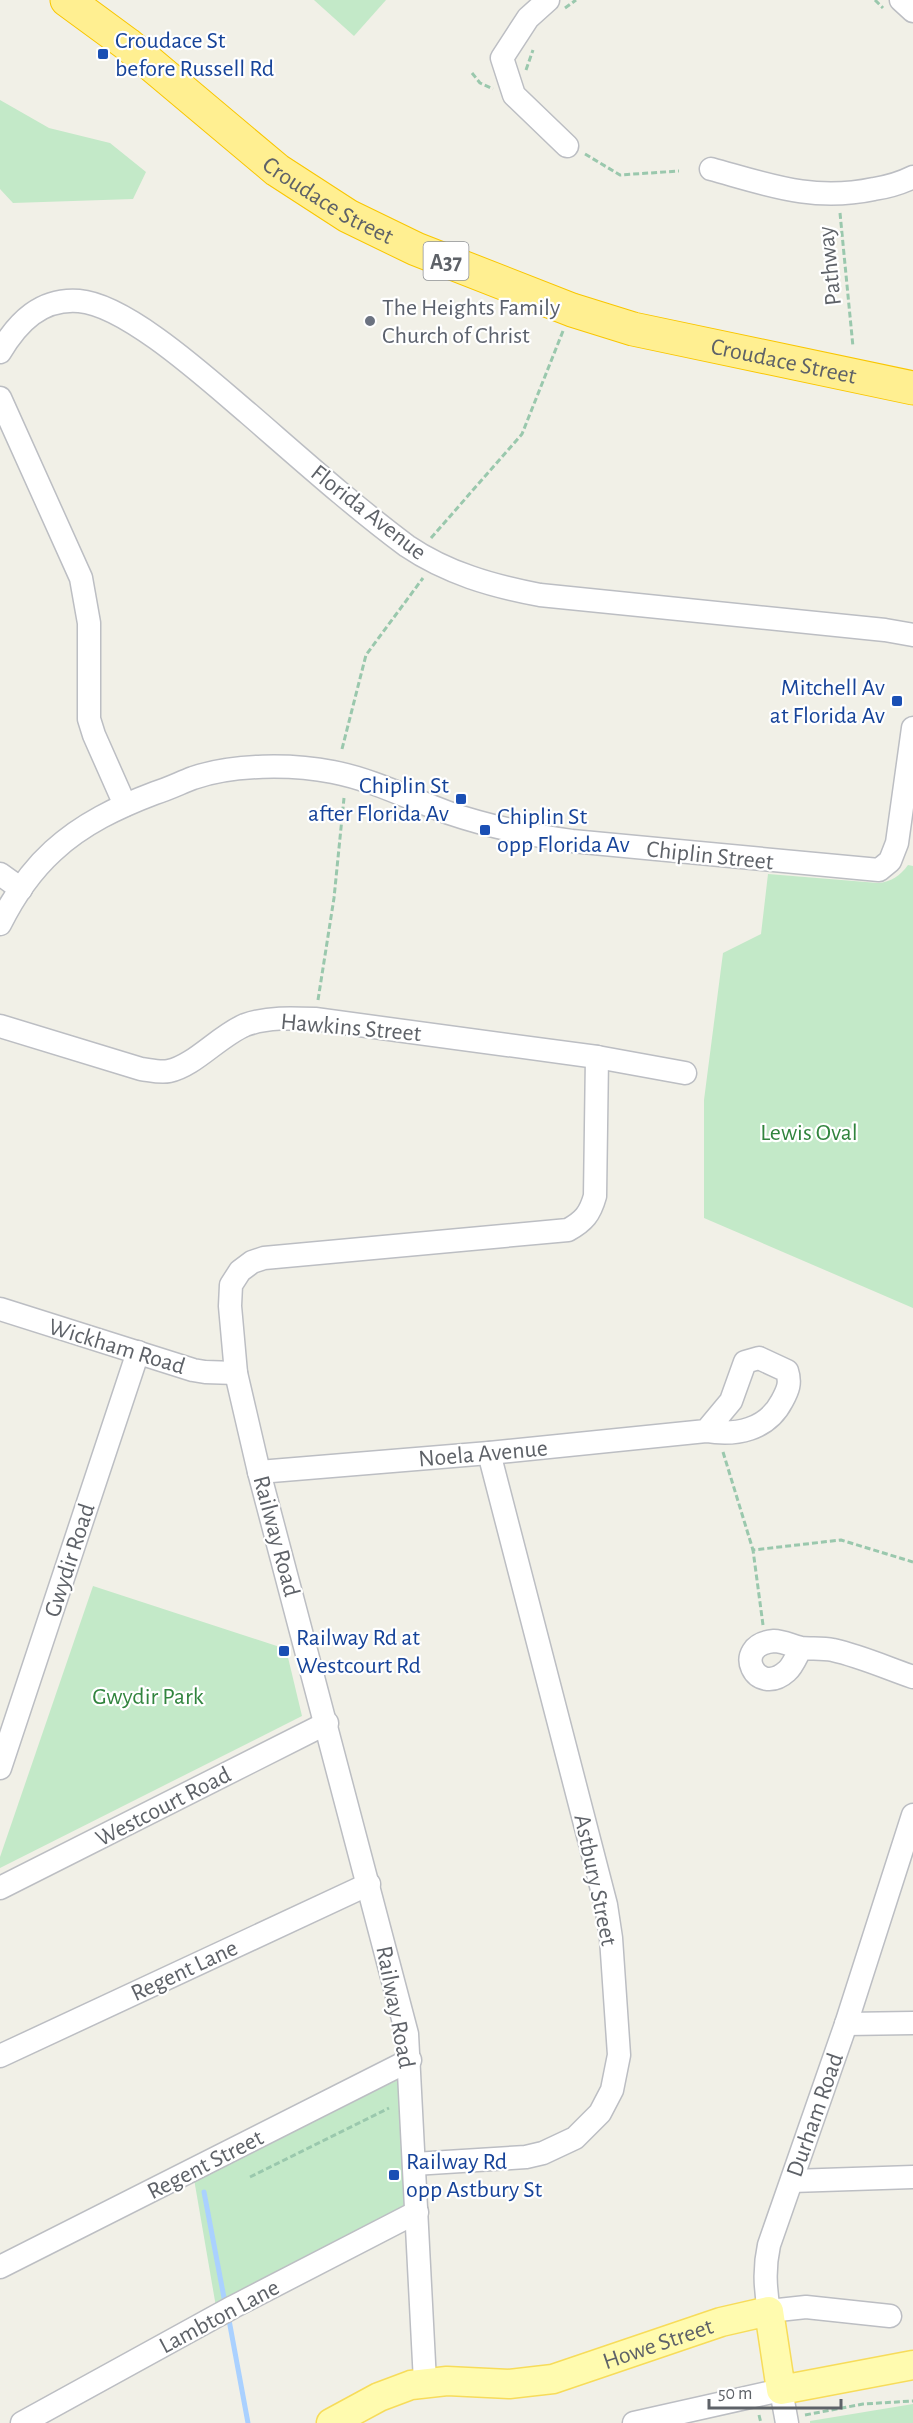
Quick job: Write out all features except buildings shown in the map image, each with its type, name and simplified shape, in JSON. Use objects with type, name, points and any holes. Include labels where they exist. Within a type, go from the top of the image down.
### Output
[{"type":"highway","name":"Croudace Street","points":[[67,0],[127,44],[277,170],[348,216],[416,249],[572,310],[633,329],[913,388]]},
{"type":"main road","name":"Howe Street","points":[[331,2423],[396,2390],[425,2382],[509,2384],[553,2379],[722,2322],[769,2311]]},
{"type":"main road","name":"Durham Road","points":[[769,2311],[781,2390]]},
{"type":"main road","points":[[781,2390],[913,2365]]},
{"type":"street","points":[[548,0],[528,18],[502,58],[514,95],[567,146]]},
{"type":"street","points":[[901,0],[913,11]]},
{"type":"street","points":[[711,169],[789,190],[822,195],[868,191],[913,177]]},
{"type":"street","name":"Florida Avenue","points":[[0,352],[20,322],[32,314],[62,302],[79,301],[99,305],[142,330],[186,362],[407,546],[437,565],[491,585],[540,595],[885,630],[913,635]]},
{"type":"street","points":[[0,398],[7,409],[81,578],[89,623],[89,719],[125,805]]},
{"type":"street","name":"Chiplin Street","points":[[0,924],[21,890],[53,851],[94,820],[195,777],[255,768],[332,772],[360,778],[446,812],[504,830],[572,841],[879,870],[890,861],[897,843],[913,728]]},
{"type":"street","points":[[0,874],[21,890]]},
{"type":"street","name":"Hawkins Street","points":[[0,1026],[141,1069],[159,1072],[168,1072],[187,1063],[245,1025],[290,1018],[315,1019],[597,1057],[685,1073]]},
{"type":"street","name":"Railway Road","points":[[425,2382],[407,2034],[327,1723],[259,1472],[236,1373],[230,1306],[231,1285],[240,1271],[252,1262],[264,1258],[568,1230],[583,1222],[591,1211],[595,1196],[597,1057]]},
{"type":"street","name":"Wickham Road","points":[[0,1309],[206,1372],[236,1373]]},
{"type":"street","name":"Gwydir Road","points":[[0,1768],[138,1352]]},
{"type":"street","name":"Noela Avenue","points":[[259,1472],[489,1453],[706,1431]]},
{"type":"street","name":"Astbury Street","points":[[414,2164],[526,2157],[560,2147],[582,2133],[600,2113],[612,2090],[618,2064],[612,1949],[606,1905],[489,1453]]},
{"type":"street","points":[[801,1648],[834,1650],[913,1677]]},
{"type":"street","name":"Westcourt Road","points":[[0,1888],[327,1723]]},
{"type":"street","name":"Durham Road","points":[[769,2311],[764,2281],[766,2258],[846,2024],[913,1815]]},
{"type":"street","name":"Regent Lane","points":[[0,2056],[369,1884]]},
{"type":"street","points":[[846,2024],[913,2023]]},
{"type":"street","name":"Regent Street","points":[[0,2268],[410,2060]]},
{"type":"street","points":[[792,2181],[913,2177]]},
{"type":"street","name":"Lambton Lane","points":[[22,2423],[233,2307],[417,2212]]},
{"type":"street","name":"Howe Street","points":[[769,2311],[806,2307],[890,2316]]},
{"type":"street","points":[[634,2423],[781,2390]]},
{"type":"street","name":"Durham Road","points":[[781,2390],[786,2420]]},
{"type":"path","points":[[567,146],[620,175],[679,171]]},
{"type":"path","name":"Pathway","points":[[839,208],[854,347]]},
{"type":"path","points":[[431,539],[522,434],[572,310]]},
{"type":"path","points":[[342,749],[366,654],[423,578]]},
{"type":"path","points":[[318,1000],[334,898],[344,798]]},
{"type":"path","points":[[722,1449],[753,1550],[763,1626]]},
{"type":"path","points":[[753,1550],[841,1540],[913,1562]]},
{"type":"path","points":[[250,2177],[389,2108]]},
{"type":"path","points":[[759,2415],[760,2423],[863,2404],[913,2401]]},
{"type":"green space","points":[[314,0],[386,0],[354,36]]},
{"type":"green space","points":[[0,100],[49,128],[110,143],[146,172],[133,199],[13,203],[0,189]]},
{"type":"green space","name":"Lewis Oval","points":[[908,865],[913,866],[913,1308],[704,1218],[704,1100],[723,953],[761,934],[768,874],[878,883],[895,878]]},
{"type":"green space","name":"Gwydir Park","points":[[93,1586],[286,1649],[302,1716],[0,1868],[0,1857]]},
{"type":"green space","points":[[398,2080],[410,2206],[216,2307],[194,2179]]},
{"type":"green space","points":[[913,2404],[913,2423],[810,2423],[810,2421]]},
{"type":"waterway","points":[[204,2192],[225,2303]]},
{"type":"waterway","points":[[229,2320],[248,2423]]},
{"type":"place","name":"Croudace St before Russell Rd","points":[[103,54]]},
{"type":"place","name":"The Heights Family Church of Christ","points":[[370,321]]},
{"type":"place","name":"Mitchell Av at Florida Av","points":[[897,701]]},
{"type":"place","name":"Chiplin St after Florida Av","points":[[461,799]]},
{"type":"place","name":"Chiplin St opp Florida Av","points":[[485,830]]},
{"type":"place","name":"Railway Rd at Westcourt Rd","points":[[284,1651]]},
{"type":"place","name":"Railway Rd opp Astbury St","points":[[394,2175]]}]
